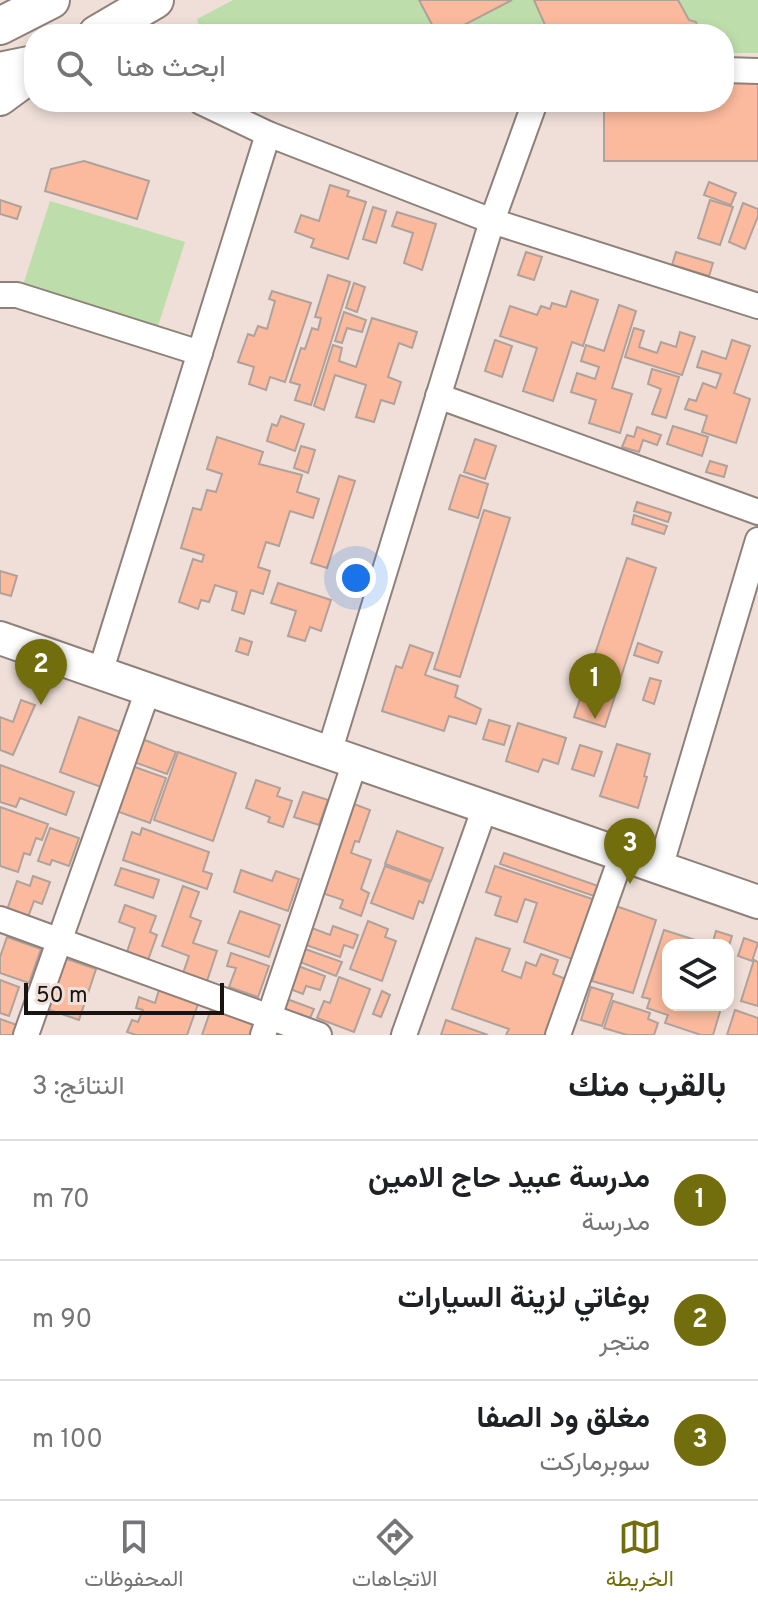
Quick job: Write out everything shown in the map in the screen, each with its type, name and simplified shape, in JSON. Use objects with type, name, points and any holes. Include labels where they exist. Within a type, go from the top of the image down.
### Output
[{"type":"main road","points":[[0,26],[51,0]]},
{"type":"main road","points":[[122,24],[146,14]]},
{"type":"main road","points":[[0,71],[24,66]]},
{"type":"street","points":[[734,70],[758,71]]},
{"type":"street","points":[[0,99],[24,81]]},
{"type":"street","points":[[222,112],[268,134],[492,221],[758,306]]},
{"type":"street","points":[[266,1026],[342,757],[438,396],[492,221],[531,112]]},
{"type":"street","points":[[100,673],[268,134]]},
{"type":"street","points":[[0,295],[17,295],[200,353]]},
{"type":"street","points":[[438,396],[758,512]]},
{"type":"street","points":[[660,868],[758,540]]},
{"type":"street","points":[[0,638],[758,902]]},
{"type":"street","points":[[26,1035],[148,690]]},
{"type":"street","points":[[404,1035],[485,807]]},
{"type":"street","points":[[558,1035],[622,855]]},
{"type":"street","points":[[0,919],[60,939],[266,1026],[319,1035]]},
{"type":"green space","points":[[233,0],[758,0],[758,53],[734,53],[734,24],[198,24],[197,19]]},
{"type":"green space","points":[[50,201],[185,242],[158,326],[23,285]]},
{"type":"building","points":[[419,0],[512,0],[466,24],[432,24]]},
{"type":"building","points":[[534,0],[678,0],[689,20],[696,24],[545,24]]},
{"type":"building","points":[[734,81],[758,81],[758,161],[604,161],[604,112],[734,112]]},
{"type":"building","points":[[84,161],[149,181],[137,219],[45,191],[51,169]]},
{"type":"building","points":[[709,182],[736,193],[731,205],[704,195]]},
{"type":"building","points":[[330,185],[349,191],[347,196],[366,202],[348,259],[311,247],[314,239],[295,232],[301,215],[319,221]]},
{"type":"building","points":[[0,200],[21,207],[17,219],[0,214]]},
{"type":"building","points":[[710,200],[733,207],[720,245],[698,238]]},
{"type":"building","points":[[743,203],[758,209],[745,249],[729,242]]},
{"type":"building","points":[[373,207],[386,211],[376,243],[363,239]]},
{"type":"building","points":[[397,212],[436,224],[422,270],[404,263],[413,233],[392,226]]},
{"type":"building","points":[[526,252],[542,257],[534,280],[518,275]]},
{"type":"building","points":[[676,252],[713,263],[709,276],[672,265]]},
{"type":"building","points":[[328,275],[350,282],[311,405],[295,400],[300,385],[290,382],[301,348],[305,349],[312,328],[318,330],[321,318],[315,317]]},
{"type":"building","points":[[354,283],[365,287],[357,312],[346,308]]},
{"type":"building","points":[[272,291],[311,303],[285,382],[270,377],[266,390],[249,384],[254,367],[238,362],[248,334],[254,336],[258,326],[267,329],[275,301],[269,299]]},
{"type":"building","points":[[571,291],[598,300],[583,346],[572,342],[553,401],[523,391],[537,348],[500,336],[510,306],[537,315],[541,306],[550,309],[552,303],[566,307]]},
{"type":"building","points":[[619,305],[636,311],[612,388],[632,394],[620,433],[589,423],[596,400],[571,392],[577,373],[595,379],[599,367],[581,361],[586,345],[604,351]]},
{"type":"building","points":[[344,312],[366,320],[362,332],[347,328],[342,343],[335,341]]},
{"type":"building","points":[[372,318],[417,332],[412,348],[399,343],[388,377],[401,382],[394,404],[381,400],[374,422],[356,417],[366,385],[335,375],[324,410],[314,406],[333,345],[342,348],[339,361],[356,367]]},
{"type":"building","points":[[634,328],[644,331],[639,347],[657,353],[661,342],[676,347],[680,332],[695,337],[682,375],[625,357]]},
{"type":"building","points":[[495,340],[512,346],[502,377],[485,371]]},
{"type":"building","points":[[732,340],[750,346],[734,393],[750,399],[736,443],[702,432],[707,416],[685,409],[689,399],[696,401],[703,383],[716,388],[721,374],[697,367],[702,351],[726,359]]},
{"type":"building","points":[[652,369],[679,377],[666,418],[652,414],[661,389],[648,384]]},
{"type":"building","points":[[281,416],[304,424],[295,451],[267,441],[272,424],[277,426]]},
{"type":"building","points":[[673,426],[708,437],[702,456],[667,444]]},
{"type":"building","points":[[637,427],[661,435],[657,445],[643,440],[639,452],[622,447],[627,435],[634,437]]},
{"type":"building","points":[[217,437],[263,452],[259,464],[302,475],[297,492],[319,499],[313,518],[290,511],[279,546],[266,542],[258,567],[270,571],[263,594],[251,590],[244,614],[232,610],[237,592],[215,585],[209,602],[201,600],[198,609],[179,602],[193,559],[202,562],[204,555],[181,548],[193,508],[201,510],[207,490],[216,492],[222,474],[207,469]]},
{"type":"building","points":[[475,439],[496,446],[485,479],[464,472]]},
{"type":"building","points":[[301,446],[315,450],[308,473],[294,468]]},
{"type":"building","points":[[710,461],[727,466],[724,477],[706,472]]},
{"type":"building","points":[[460,475],[488,484],[478,518],[449,509]]},
{"type":"building","points":[[339,476],[355,481],[327,568],[311,563]]},
{"type":"building","points":[[637,502],[671,513],[668,522],[634,511]]},
{"type":"building","points":[[484,510],[510,518],[460,677],[434,669]]},
{"type":"building","points":[[634,515],[667,526],[664,534],[632,524]]},
{"type":"building","points":[[627,558],[656,568],[605,727],[574,717]]},
{"type":"building","points":[[0,571],[17,576],[11,596],[0,593]]},
{"type":"building","points":[[278,583],[331,600],[321,631],[310,627],[305,641],[288,636],[296,611],[271,603]]},
{"type":"building","points":[[240,638],[252,642],[248,655],[236,651]]},
{"type":"building","points":[[638,643],[662,652],[658,663],[634,655]]},
{"type":"building","points":[[410,645],[433,653],[425,675],[458,686],[455,697],[481,709],[476,724],[449,716],[444,731],[382,711],[396,666],[402,668]]},
{"type":"building","points":[[650,678],[661,681],[654,704],[643,700]]},
{"type":"building","points":[[21,700],[35,705],[13,755],[0,750],[0,717],[13,722]]},
{"type":"building","points":[[79,717],[121,732],[101,787],[60,772]]},
{"type":"building","points":[[489,720],[510,726],[504,745],[483,739]]},
{"type":"building","points":[[518,723],[566,738],[558,764],[543,759],[538,772],[506,761]]},
{"type":"building","points":[[142,739],[176,752],[167,774],[134,762]]},
{"type":"building","points":[[617,744],[650,754],[638,808],[600,796]]},
{"type":"building","points":[[580,745],[602,752],[594,776],[572,769]]},
{"type":"building","points":[[178,752],[236,773],[213,841],[154,820]]},
{"type":"building","points":[[0,765],[74,792],[66,815],[20,798],[16,807],[0,802]]},
{"type":"building","points":[[132,766],[166,778],[150,823],[116,811]]},
{"type":"building","points":[[256,780],[280,788],[277,796],[292,801],[283,827],[268,822],[270,817],[246,808]]},
{"type":"building","points":[[303,792],[328,800],[319,825],[294,817]]},
{"type":"building","points":[[354,804],[370,810],[359,842],[355,841],[351,853],[371,860],[361,889],[369,893],[361,916],[340,908],[343,900],[322,893]]},
{"type":"building","points":[[0,807],[48,824],[42,840],[36,838],[30,855],[24,853],[18,872],[0,866]]},
{"type":"building","points":[[50,828],[79,838],[69,866],[52,860],[50,865],[38,861]]},
{"type":"building","points":[[142,828],[209,852],[203,871],[212,874],[207,889],[123,860],[132,832],[140,835]]},
{"type":"building","points":[[397,831],[443,848],[431,881],[385,864]]},
{"type":"building","points":[[504,853],[604,888],[600,898],[500,864]]},
{"type":"building","points":[[385,866],[430,882],[423,903],[419,901],[413,919],[371,903]]},
{"type":"building","points":[[495,866],[598,901],[578,961],[524,942],[537,903],[525,899],[517,922],[495,915],[501,897],[486,892]]},
{"type":"building","points":[[121,868],[159,880],[153,898],[115,885]]},
{"type":"building","points":[[241,870],[272,881],[276,871],[299,879],[288,911],[234,892]]},
{"type":"building","points":[[33,876],[50,882],[42,904],[34,901],[28,917],[7,910],[17,881],[30,886]]},
{"type":"building","points":[[183,886],[199,892],[190,917],[201,921],[193,943],[217,951],[207,981],[183,973],[189,956],[162,946]]},
{"type":"building","points":[[125,905],[156,916],[150,932],[157,935],[148,960],[127,952],[135,928],[119,922]]},
{"type":"building","points":[[616,906],[656,920],[633,993],[592,981]]},
{"type":"building","points":[[240,911],[280,925],[269,957],[228,943]]},
{"type":"building","points":[[368,921],[388,929],[385,937],[396,941],[382,981],[350,969]]},
{"type":"building","points":[[333,926],[358,935],[353,948],[344,945],[340,957],[306,945],[312,928],[330,935]]},
{"type":"building","points":[[664,930],[692,939],[662,939],[662,1011],[720,1011],[713,1035],[701,1035],[665,1023],[668,1015],[647,1008],[650,999],[642,997]]},
{"type":"building","points":[[716,931],[732,936],[731,939],[714,939]]},
{"type":"building","points":[[7,937],[41,949],[29,983],[0,973],[0,957]]},
{"type":"building","points":[[476,938],[510,949],[502,971],[521,978],[526,962],[536,966],[541,954],[558,960],[553,974],[566,979],[547,1035],[506,1035],[509,1029],[452,1009]]},
{"type":"building","points":[[744,938],[758,943],[752,961],[738,956]]},
{"type":"building","points":[[305,949],[342,962],[336,976],[300,962]]},
{"type":"building","points":[[231,953],[269,966],[258,997],[229,987],[236,968],[227,966]]},
{"type":"building","points":[[61,957],[96,969],[79,1020],[44,1008]]},
{"type":"building","points":[[754,960],[758,962],[758,1006],[741,1001]]},
{"type":"building","points":[[298,966],[325,976],[320,990],[306,986],[303,994],[290,989]]},
{"type":"building","points":[[339,977],[370,989],[354,1032],[317,1018],[324,1001],[330,1003]]},
{"type":"building","points":[[0,980],[19,987],[9,1016],[0,1013]]},
{"type":"building","points":[[591,987],[613,994],[602,1026],[581,1020]]},
{"type":"building","points":[[159,990],[198,1004],[187,1035],[136,1035],[127,1032],[132,1020],[138,1022],[143,1010],[136,1008],[139,997],[155,1003]]},
{"type":"building","points":[[382,991],[390,995],[381,1017],[373,1014]]},
{"type":"building","points":[[287,999],[314,1009],[310,1018],[283,1008]]},
{"type":"building","points":[[613,1001],[650,1013],[648,1019],[658,1023],[654,1035],[627,1035],[604,1028]]},
{"type":"building","points":[[211,1009],[254,1024],[250,1035],[202,1035]]},
{"type":"building","points":[[735,1010],[758,1018],[758,1035],[727,1035]]},
{"type":"building","points":[[0,1019],[17,1025],[13,1035],[0,1035]]},
{"type":"building","points":[[446,1020],[488,1035],[441,1035]]},
{"type":"place","name":"بوغاتي لزينة السيارات","points":[[41,705]]},
{"type":"place","name":"مدرسة عبيد حاج الامين","points":[[595,719]]},
{"type":"place","name":"مغلق ود الصفا","points":[[630,884]]}]
